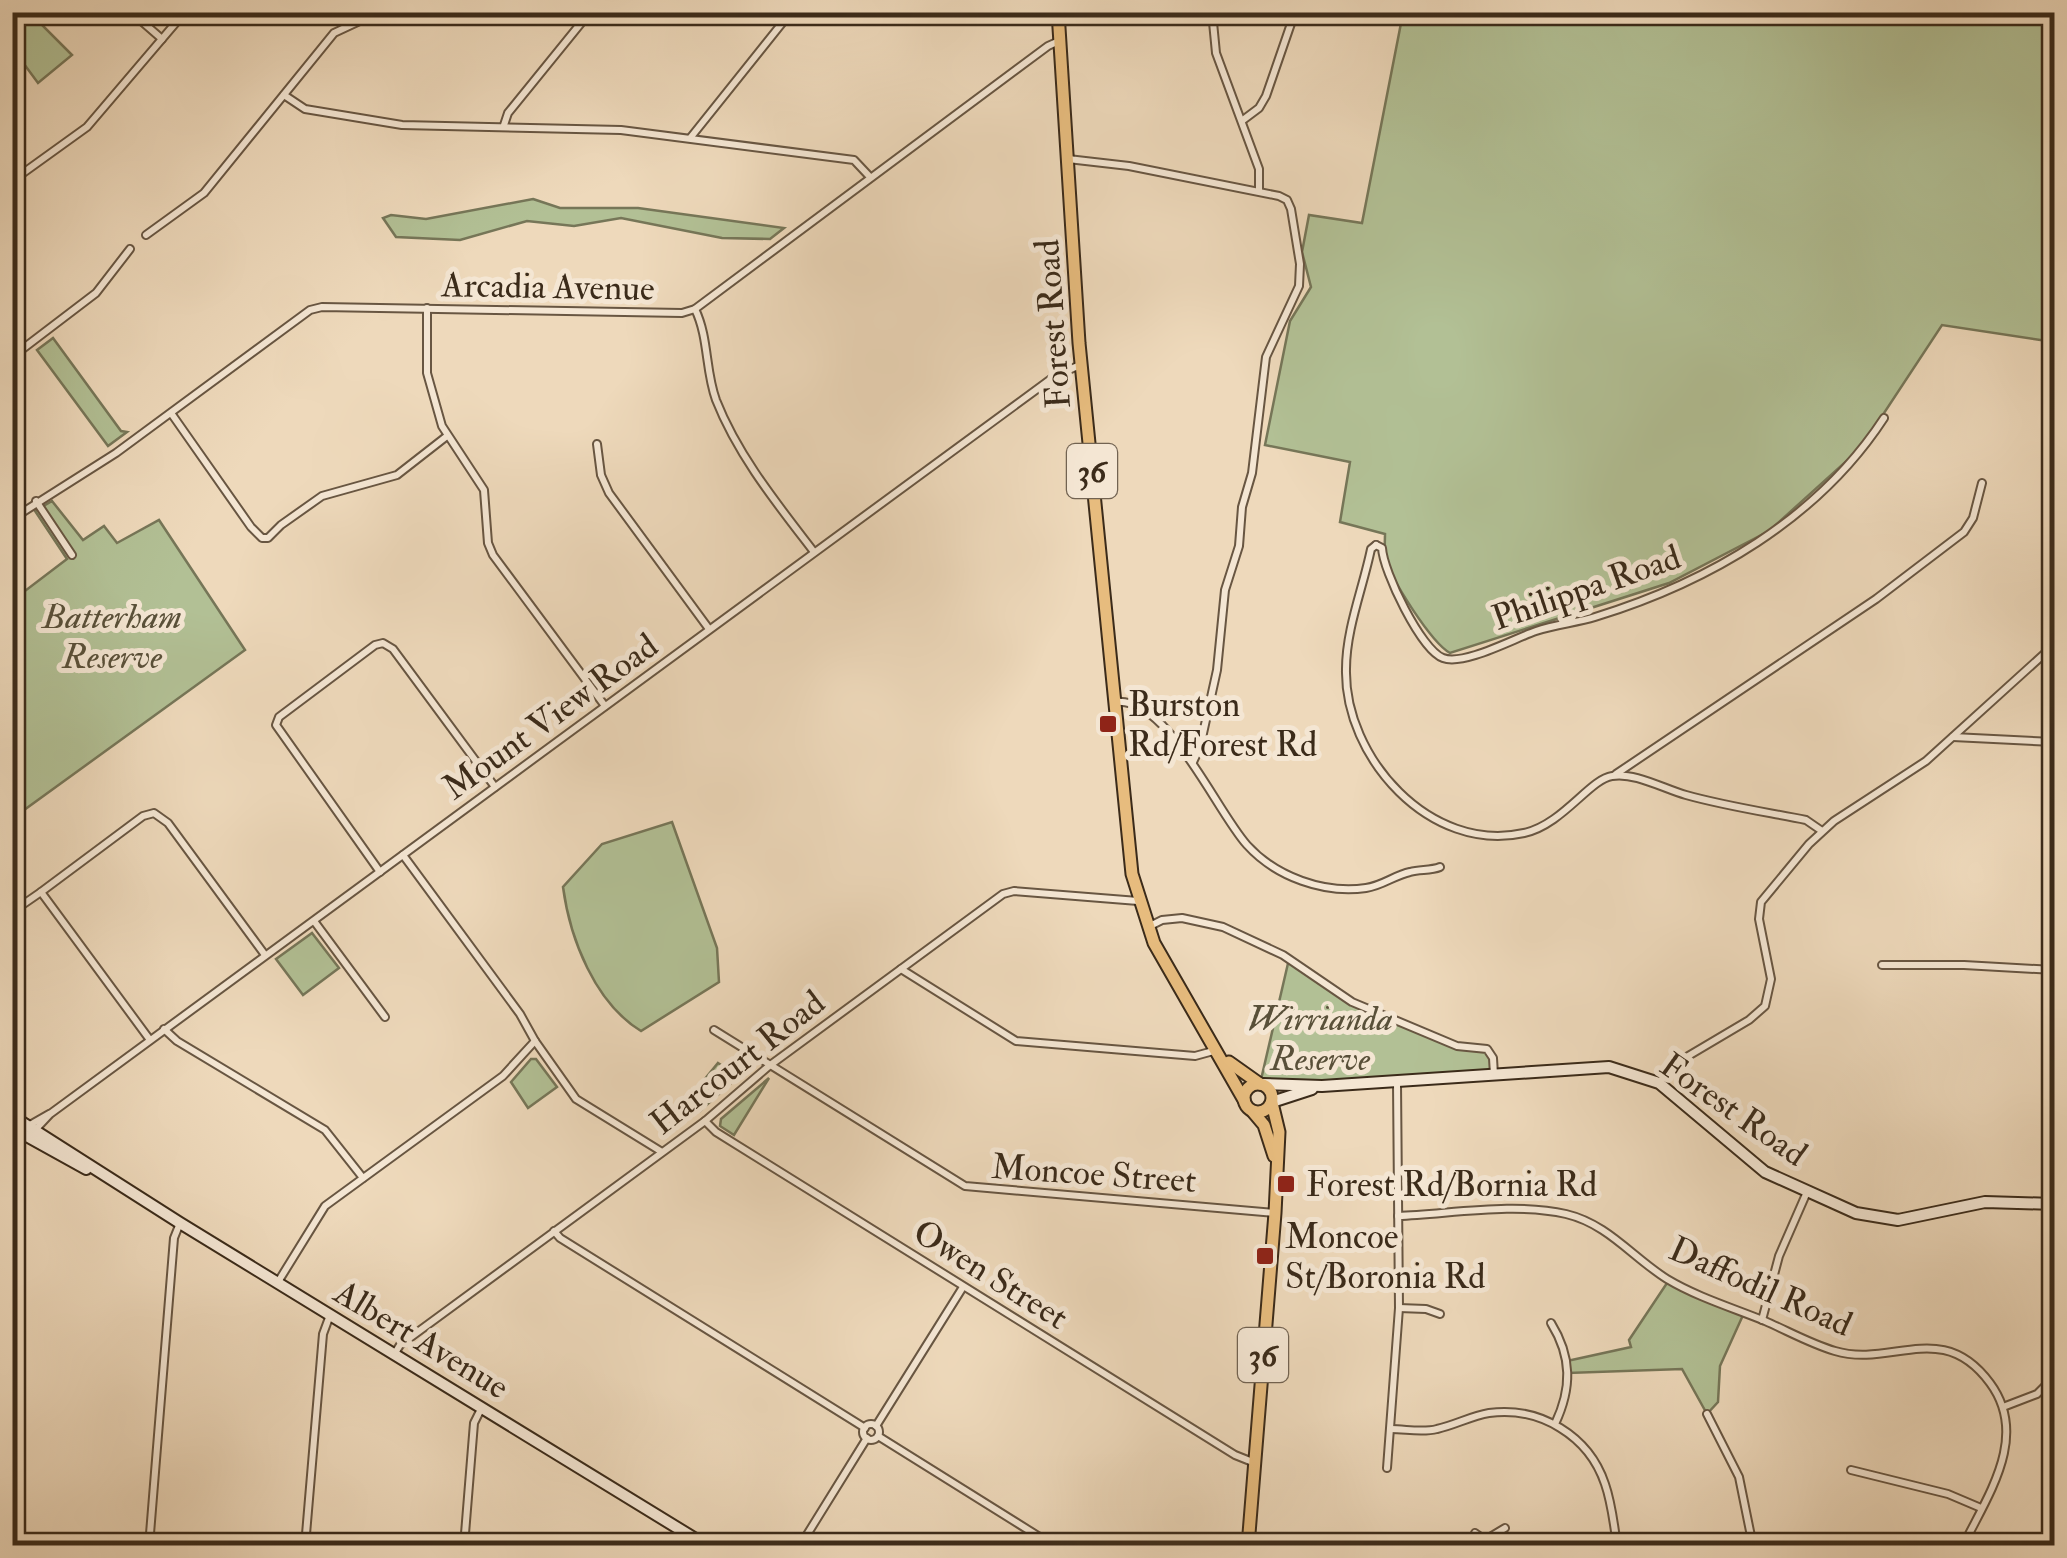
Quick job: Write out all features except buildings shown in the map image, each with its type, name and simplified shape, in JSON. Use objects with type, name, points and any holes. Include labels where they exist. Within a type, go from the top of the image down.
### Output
[{"type":"main road","name":"Forest Road","points":[[1058,12],[1082,364],[1132,874],[1146,927],[1244,1100]]},
{"type":"main road","name":"Forest Road","points":[[1218,1051],[1242,1074],[1261,1084],[1322,1086],[1600,1066],[1659,1083],[1756,1166],[1856,1213],[1887,1220],[1916,1218],[1985,1202],[2054,1204]]},
{"type":"main road","points":[[1244,1100],[1248,1088],[1261,1084]]},
{"type":"main road","name":"36","points":[[1248,1546],[1277,1165],[1278,1126],[1270,1089],[1261,1084]]},
{"type":"main road","name":"Forest Road","points":[[1272,1102],[1322,1086]]},
{"type":"main road","name":"36","points":[[1244,1100],[1264,1125],[1277,1165]]},
{"type":"main road","points":[[1253,1112],[1266,1110],[1272,1102]]},
{"type":"main road","name":"Albert Avenue","points":[[12,1116],[29,1133]]},
{"type":"main road","name":"Albert Avenue","points":[[12,1128],[29,1133],[108,1178],[707,1546]]},
{"type":"street","points":[[132,12],[162,39]]},
{"type":"street","points":[[12,181],[87,126],[185,12]]},
{"type":"street","points":[[146,234],[204,193],[334,32],[379,12]]},
{"type":"street","points":[[504,126],[508,113],[590,12]]},
{"type":"street","points":[[691,137],[791,12]]},
{"type":"street","points":[[1212,12],[1216,53],[1259,169],[1258,191]]},
{"type":"street","points":[[1243,120],[1259,108],[1266,96],[1294,12]]},
{"type":"street","name":"Arcadia Avenue","points":[[12,518],[94,467],[310,310],[332,306],[682,313],[694,309],[1048,46],[1060,41]]},
{"type":"street","points":[[284,95],[305,109],[402,125],[504,126],[691,137],[854,160],[870,177]]},
{"type":"street","points":[[1068,158],[1258,191],[1286,200],[1291,209],[1300,264],[1299,286],[1266,357],[1252,473],[1242,507],[1239,546],[1225,590],[1217,670],[1193,762]]},
{"type":"street","points":[[12,358],[96,293],[130,249]]},
{"type":"street","points":[[427,308],[427,374],[447,436],[484,490],[488,543],[605,706]]},
{"type":"street","points":[[694,309],[702,326],[716,400],[743,454],[814,552]]},
{"type":"street","name":"Mount View Road","points":[[29,1133],[39,1117],[50,1114],[1054,376],[1082,364]]},
{"type":"street","points":[[171,413],[262,538],[268,538],[322,496],[397,475],[447,436]]},
{"type":"street","name":"Philippa Road","points":[[1615,775],[1600,780],[1545,826],[1503,836],[1480,834],[1448,823],[1399,793],[1358,734],[1346,680],[1348,643],[1372,550],[1376,545],[1382,548],[1383,564],[1392,584],[1428,646],[1443,658],[1462,659],[1550,626],[1595,617],[1696,577],[1807,508],[1860,454],[1884,418]]},
{"type":"street","points":[[597,444],[609,493],[708,629]]},
{"type":"street","points":[[1615,775],[1854,614],[1964,532],[1973,518],[1982,483]]},
{"type":"street","points":[[36,501],[72,555]]},
{"type":"street","points":[[380,872],[276,726],[278,717],[375,645],[383,643],[393,648],[495,787]]},
{"type":"street","points":[[1659,1083],[1673,1064],[1750,1020],[1765,1006],[1771,986],[1760,919],[1762,902],[1822,831],[1920,766],[2054,644]]},
{"type":"street","points":[[1115,702],[1129,702],[1148,711],[1193,762],[1247,845],[1304,882],[1363,889],[1410,872],[1440,867]]},
{"type":"street","points":[[1952,737],[2054,742]]},
{"type":"street","points":[[1615,775],[1806,820],[1822,831]]},
{"type":"street","points":[[12,912],[142,816],[154,813],[168,823],[266,955]]},
{"type":"street","points":[[404,855],[520,1014],[576,1099],[662,1152]]},
{"type":"street","points":[[41,892],[150,1040]]},
{"type":"street","name":"Harcourt Road","points":[[395,1353],[400,1345],[705,1121],[769,1066],[1008,892],[1138,901]]},
{"type":"street","points":[[1146,927],[1167,919],[1189,918],[1234,931],[1289,959],[1352,1002],[1457,1046],[1487,1049],[1493,1058],[1494,1075]]},
{"type":"street","points":[[314,921],[385,1017]]},
{"type":"street","points":[[1882,965],[1964,964],[2054,970]]},
{"type":"street","points":[[901,969],[1016,1040],[1195,1056],[1218,1051]]},
{"type":"street","points":[[164,1029],[325,1130],[363,1178]]},
{"type":"street","name":"Moncoe Street","points":[[714,1030],[954,1182],[974,1189],[1275,1212]]},
{"type":"street","points":[[278,1282],[326,1206],[503,1076],[535,1042]]},
{"type":"street","points":[[1387,1468],[1400,1308],[1397,1082]]},
{"type":"street","name":"Owen Street","points":[[705,1121],[716,1132],[1235,1455],[1254,1462]]},
{"type":"street","points":[[12,1269],[21,1164],[29,1133]]},
{"type":"street","points":[[1762,1320],[1779,1256],[1807,1192]]},
{"type":"street","name":"Daffodil Road","points":[[1398,1216],[1527,1210],[1568,1214],[1608,1232],[1676,1284],[1846,1353],[1875,1354],[1914,1347],[1948,1352],[1985,1377],[2003,1407]]},
{"type":"street","points":[[149,1546],[174,1238],[180,1223]]},
{"type":"street","points":[[554,1231],[865,1428],[876,1426]]},
{"type":"street","points":[[963,1286],[876,1426],[878,1436],[1054,1546]]},
{"type":"street","points":[[1400,1308],[1440,1314]]},
{"type":"street","points":[[305,1546],[323,1334],[330,1315]]},
{"type":"street","points":[[1551,1323],[1564,1349],[1568,1373],[1565,1400],[1555,1424]]},
{"type":"street","points":[[1963,1546],[2006,1451],[2003,1407],[2037,1394],[2054,1377]]},
{"type":"street","points":[[464,1546],[474,1424],[482,1408]]},
{"type":"street","points":[[1390,1429],[1432,1430],[1466,1418],[1502,1412],[1532,1415],[1555,1424],[1580,1443],[1600,1472],[1608,1493],[1617,1546]]},
{"type":"street","points":[[1707,1414],[1740,1477],[1753,1546]]},
{"type":"street","points":[[800,1546],[867,1438],[865,1428]]},
{"type":"street","points":[[867,1438],[873,1440],[878,1436]]},
{"type":"street","points":[[1852,1470],[1948,1494],[1982,1508]]},
{"type":"street","points":[[1475,1532],[1485,1543],[1504,1528]]},
{"type":"green space","points":[[12,13],[36,13],[36,19],[72,55],[38,83],[13,49]]},
{"type":"green space","points":[[1403,13],[2054,13],[2054,342],[1942,325],[1861,448],[1769,531],[1669,583],[1450,653],[1403,595],[1385,555],[1385,534],[1340,522],[1350,462],[1265,445],[1290,321],[1311,287],[1302,252],[1309,215],[1362,223]]},
{"type":"green space","points":[[533,199],[560,208],[638,208],[784,228],[770,239],[722,238],[621,218],[574,226],[527,221],[460,240],[396,237],[383,218],[391,215],[426,219]]},
{"type":"green space","points":[[53,338],[121,431],[127,432],[108,446],[37,350]]},
{"type":"green space","name":"Batterham Reserve","points":[[52,501],[83,540],[104,526],[117,543],[159,520],[245,650],[13,818],[13,600],[67,559],[35,511]]},
{"type":"green space","points":[[672,822],[717,948],[719,982],[641,1031],[610,1004],[587,968],[572,928],[563,887],[602,844]]},
{"type":"green space","points":[[312,933],[339,968],[303,995],[276,959]]},
{"type":"green space","name":"Wirrianda Reserve","points":[[1289,959],[1342,996],[1457,1046],[1480,1048],[1491,1054],[1494,1075],[1260,1084]]},
{"type":"green space","points":[[531,1059],[536,1059],[557,1087],[528,1108],[511,1082]]},
{"type":"green space","points":[[718,1063],[739,1076],[700,1111],[686,1102]]},
{"type":"green space","points":[[769,1078],[734,1135],[720,1126],[721,1119]]},
{"type":"green space","points":[[1669,1280],[1744,1313],[1720,1366],[1718,1402],[1707,1414],[1682,1369],[1568,1373],[1567,1361],[1631,1347],[1629,1340]]},
{"type":"place","name":"Burston Rd/Forest Rd","points":[[1108,724]]},
{"type":"place","name":"Forest Rd/Bornia Rd","points":[[1286,1184]]},
{"type":"place","name":"Moncoe St/Boronia Rd","points":[[1265,1256]]}]
